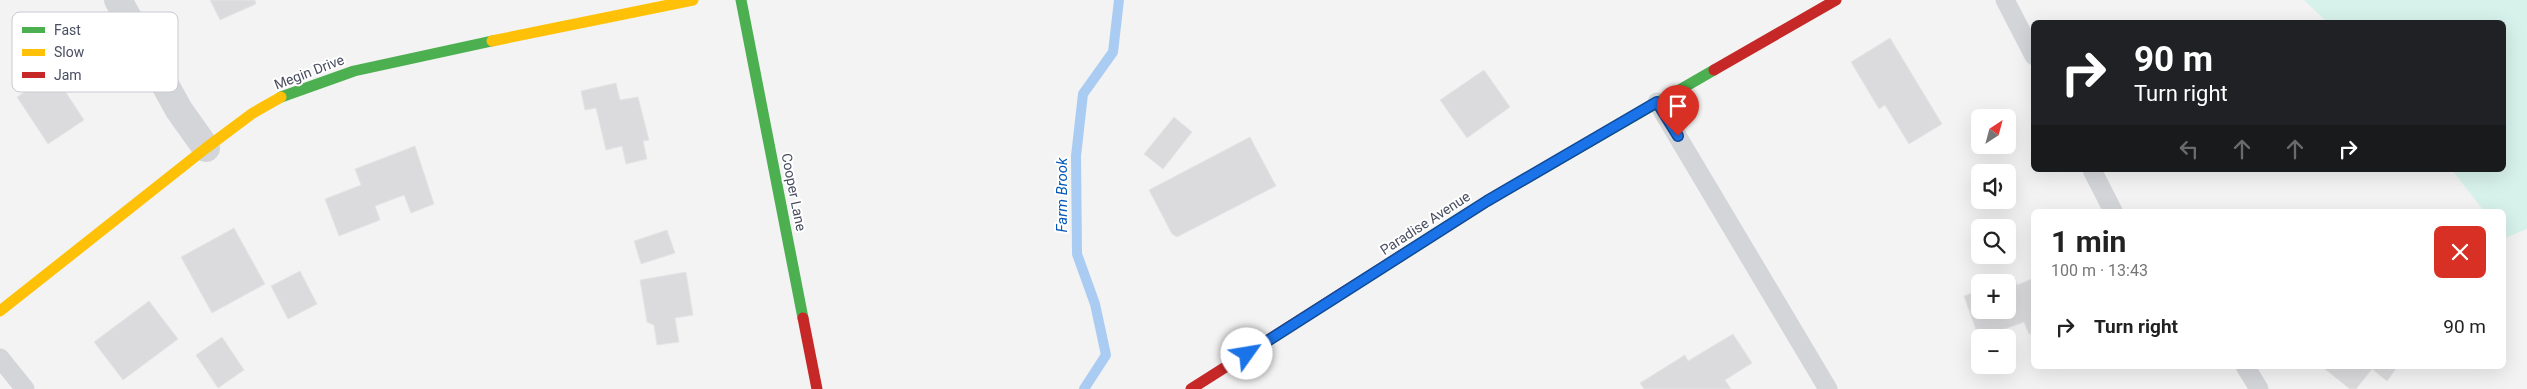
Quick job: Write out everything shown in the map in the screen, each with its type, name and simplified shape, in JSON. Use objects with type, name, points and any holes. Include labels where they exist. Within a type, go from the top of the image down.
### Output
[{"type":"street","points":[[118,0],[125,12]]},
{"type":"street","name":"Megin Drive","points":[[0,311],[206,148],[253,113],[281,97],[354,70],[548,28],[693,0]]},
{"type":"street","name":"Cooper Lane","points":[[741,0],[817,389]]},
{"type":"street","name":"Paradise Avenue","points":[[1191,389],[1487,201],[1836,0]]},
{"type":"street","points":[[169,92],[179,110],[206,148]]},
{"type":"lane","points":[[2005,0],[2031,50]]},
{"type":"lane","points":[[1657,102],[1828,389]]},
{"type":"lane","points":[[2093,172],[2112,209]]},
{"type":"lane","points":[[0,358],[25,389]]},
{"type":"lane","points":[[2247,369],[2259,389]]},
{"type":"green space","points":[[2304,0],[2527,0],[2527,229],[2506,238],[2506,209],[2482,209],[2454,172],[2506,172],[2506,20],[2325,20]]},
{"type":"building","points":[[210,0],[255,0],[256,4],[220,20]]},
{"type":"building","points":[[1890,38],[1942,124],[1909,144],[1885,105],[1879,109],[1851,62]]},
{"type":"building","points":[[1484,70],[1510,107],[1467,138],[1440,100]]},
{"type":"building","points":[[616,83],[620,100],[638,97],[649,140],[643,141],[647,159],[626,164],[622,146],[606,150],[596,108],[585,110],[581,91]]},
{"type":"building","points":[[24,92],[66,92],[84,120],[48,144],[17,97]]},
{"type":"building","points":[[1174,117],[1192,132],[1163,169],[1144,154]]},
{"type":"building","points":[[1250,137],[1276,186],[1177,237],[1172,234],[1149,190]]},
{"type":"building","points":[[415,146],[434,204],[411,213],[404,195],[375,206],[380,220],[339,236],[325,199],[361,185],[355,169]]},
{"type":"building","points":[[234,228],[265,284],[212,313],[181,257]]},
{"type":"building","points":[[667,230],[675,253],[641,264],[634,241]]},
{"type":"building","points":[[300,271],[317,304],[288,319],[271,286]]},
{"type":"building","points":[[686,272],[693,315],[675,318],[679,342],[657,345],[654,325],[647,322],[640,280]]},
{"type":"building","points":[[2031,279],[2031,333],[2029,334],[2024,322],[2004,329],[1976,329],[1972,319],[2016,319],[2016,282],[2017,285]]},
{"type":"building","points":[[1971,293],[1971,316],[1964,296]]},
{"type":"building","points":[[149,301],[178,339],[123,380],[94,342]]},
{"type":"building","points":[[1733,334],[1752,363],[1725,380],[1731,389],[1644,389],[1640,383],[1685,355],[1688,361]]},
{"type":"building","points":[[222,337],[244,370],[218,388],[196,355]]},
{"type":"building","points":[[2325,369],[2372,369],[2356,389],[2350,389]]},
{"type":"building","points":[[2372,369],[2396,369],[2387,381]]},
{"type":"waterway","name":"Farm Brook","points":[[1084,389],[1106,355],[1095,304],[1077,254],[1076,156],[1083,94],[1113,52],[1119,0]]},
{"type":"traffic: fast","points":[[741,0],[803,318]]},
{"type":"traffic: fast","points":[[281,97],[354,71],[492,41]]},
{"type":"traffic: fast","points":[[1402,255],[1487,201],[1714,70]]},
{"type":"traffic: slow","points":[[492,41],[693,0]]},
{"type":"traffic: slow","points":[[0,311],[206,148],[253,113],[281,97]]},
{"type":"traffic: jam","points":[[1714,70],[1836,0]]},
{"type":"traffic: jam","points":[[1191,389],[1402,255]]},
{"type":"traffic: jam","points":[[803,318],[817,389]]},
{"type":"route","points":[[1247,354],[1487,201],[1657,102],[1678,136]]}]
